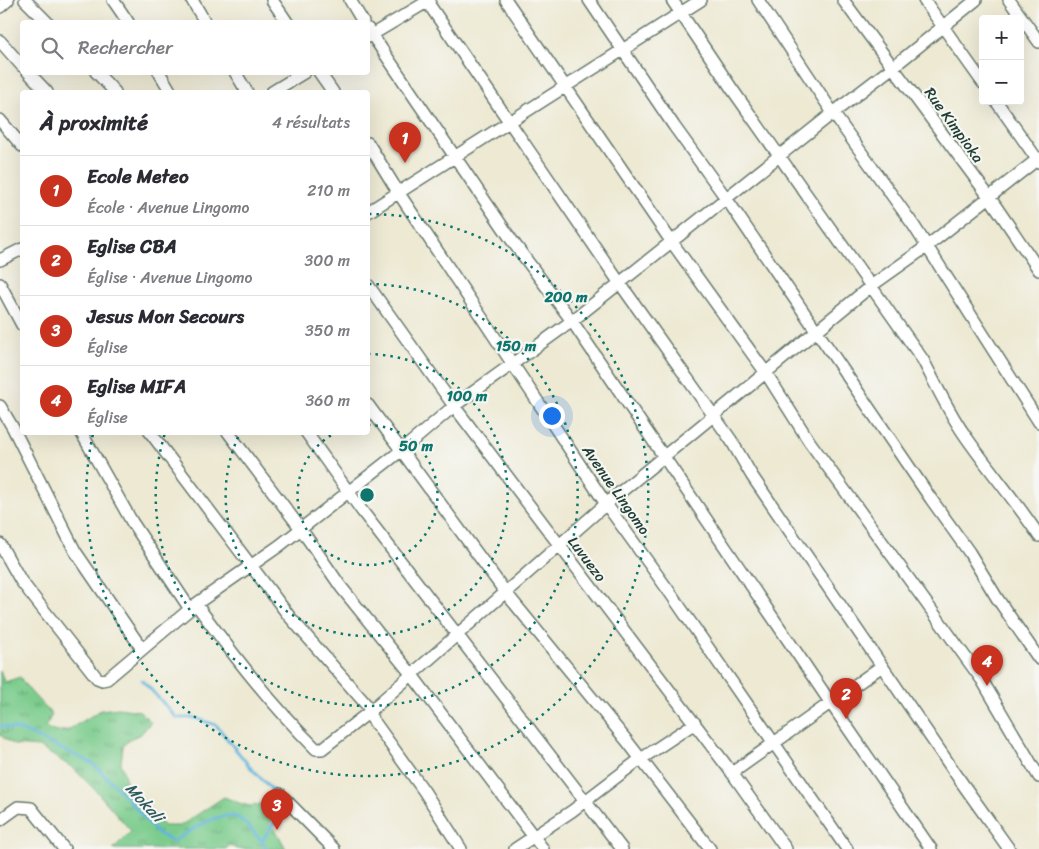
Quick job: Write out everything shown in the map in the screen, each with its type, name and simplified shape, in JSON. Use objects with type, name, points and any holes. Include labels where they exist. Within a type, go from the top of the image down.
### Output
[{"type":"street","points":[[0,7],[8,0]]},
{"type":"street","points":[[25,0],[45,20]]},
{"type":"street","points":[[113,0],[127,20]]},
{"type":"street","points":[[192,0],[204,20]]},
{"type":"street","points":[[272,0],[286,20]]},
{"type":"street","points":[[350,0],[363,20]]},
{"type":"street","points":[[506,0],[671,241],[766,373],[810,441],[982,680],[1039,777]]},
{"type":"street","points":[[590,0],[674,126],[726,198],[925,491],[969,552],[997,598],[1039,659]]},
{"type":"street","points":[[672,0],[732,89],[923,360],[947,407],[965,436],[1039,536]]},
{"type":"street","points":[[370,211],[701,0]]},
{"type":"street","points":[[758,0],[833,113],[900,205],[1039,422]]},
{"type":"street","name":"Rue Kimpioka","points":[[843,0],[990,198],[1039,270]]},
{"type":"street","points":[[924,0],[979,77]]},
{"type":"street","points":[[0,544],[21,581],[97,678],[107,679],[193,607],[301,529],[402,450],[454,406],[572,320],[833,113],[893,68],[976,0]]},
{"type":"street","points":[[1009,0],[1039,42]]},
{"type":"street","points":[[370,33],[428,1],[509,123],[731,440],[752,476],[962,783],[1010,849]]},
{"type":"street","points":[[370,35],[513,242],[572,320],[931,849]]},
{"type":"street","points":[[0,41],[20,64]]},
{"type":"street","points":[[31,75],[45,90]]},
{"type":"street","points":[[99,75],[113,90]]},
{"type":"street","points":[[161,75],[170,90]]},
{"type":"street","points":[[237,75],[246,90]]},
{"type":"street","points":[[275,90],[299,75]]},
{"type":"street","points":[[321,75],[332,90]]},
{"type":"street","points":[[83,435],[132,522],[193,607],[250,678],[316,750],[322,749],[412,675],[606,504],[816,331],[871,286],[926,247],[1038,160],[999,105]]},
{"type":"street","points":[[0,120],[20,144]]},
{"type":"street","name":"Avenue Lingomo","points":[[370,146],[398,192],[606,504],[671,594],[847,849]]},
{"type":"street","points":[[0,260],[20,250]]},
{"type":"street","points":[[0,284],[20,321]]},
{"type":"street","name":"Luvuezo","points":[[370,288],[454,406],[732,773],[786,849]]},
{"type":"street","points":[[0,406],[75,551],[142,649]]},
{"type":"street","points":[[370,408],[506,593],[641,759],[710,849]]},
{"type":"street","points":[[152,435],[289,616],[369,712],[424,791],[461,849]]},
{"type":"street","points":[[230,435],[342,587],[412,675],[542,849]]},
{"type":"street","points":[[308,435],[348,491],[622,849]]},
{"type":"street","points":[[732,773],[882,666]]},
{"type":"street","points":[[515,849],[585,801],[641,759],[694,724]]},
{"type":"street","points":[[280,794],[334,849]]},
{"type":"street","points":[[0,820],[18,807],[31,808],[64,849]]},
{"type":"green space","points":[[0,671],[5,682],[20,677],[52,715],[45,727],[56,732],[68,730],[101,710],[118,708],[140,711],[151,722],[141,734],[131,738],[123,746],[121,764],[127,784],[164,826],[180,826],[224,797],[248,806],[254,806],[270,796],[284,804],[269,824],[276,830],[286,849],[236,849],[230,845],[226,849],[113,849],[131,831],[98,793],[73,768],[39,747],[14,745],[0,735]]},
{"type":"waterway","points":[[142,680],[177,718],[195,718],[216,725],[250,767],[277,795]]},
{"type":"waterway","name":"Mokali","points":[[0,726],[21,730],[92,763],[122,792],[158,834],[174,841],[206,822],[216,818],[233,816],[246,824],[267,849]]},
{"type":"waterway","points":[[262,841],[285,803]]},
{"type":"place","name":"Ecole Meteo","points":[[405,163]]},
{"type":"place","name":"Eglise MIFA","points":[[987,686]]},
{"type":"place","name":"Eglise CBA","points":[[846,719]]},
{"type":"place","name":"Jesus Mon Secours","points":[[277,830]]}]
